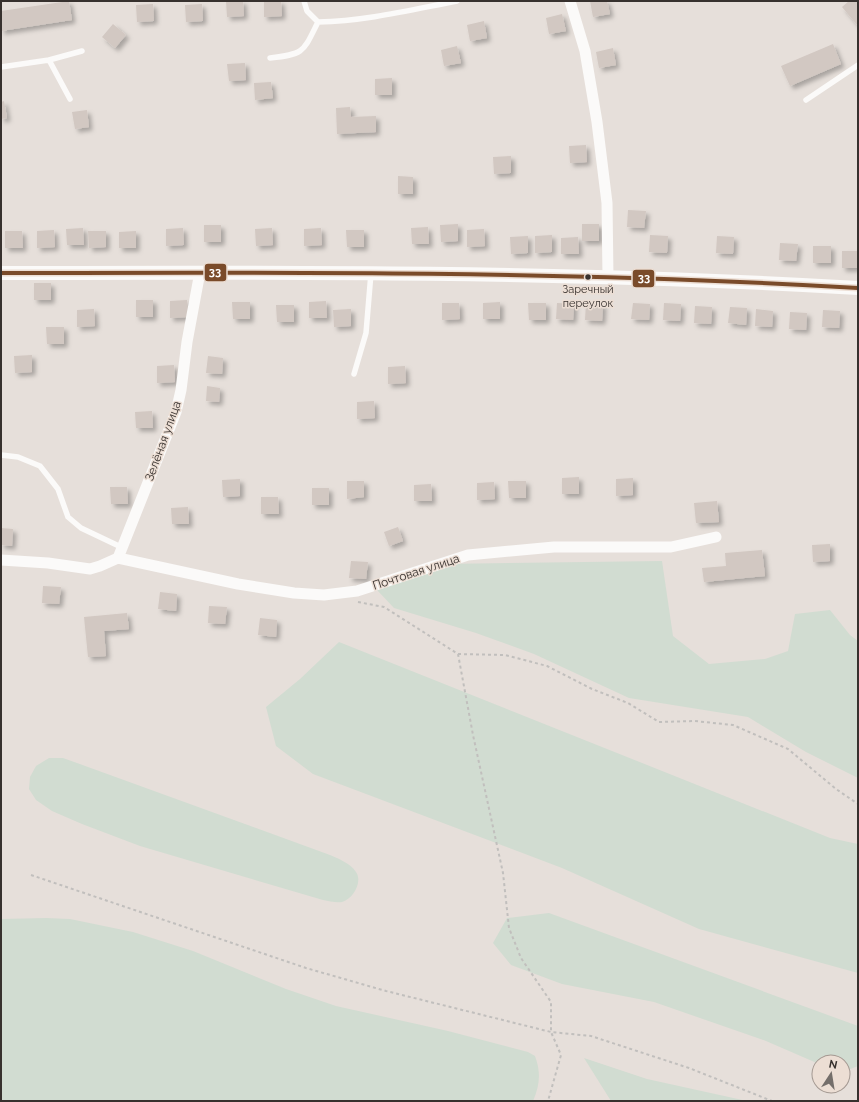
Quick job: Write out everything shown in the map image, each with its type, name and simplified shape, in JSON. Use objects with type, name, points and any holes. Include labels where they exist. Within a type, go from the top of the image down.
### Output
[{"type":"street","points":[[570,1],[585,52],[597,122],[607,203],[608,277]]},
{"type":"street","name":"Зелёная улица","points":[[118,558],[121,547],[176,412],[181,390],[187,342],[200,272]]},
{"type":"street","points":[[1,273],[371,273],[608,277],[858,288]]},
{"type":"street","name":"Почтовая улица","points":[[118,558],[238,584],[324,595],[357,590],[468,555],[554,547],[671,547],[716,537]]},
{"type":"street","points":[[1,560],[48,563],[90,569],[118,558]]},
{"type":"lane","points":[[304,1],[307,11],[318,22],[367,19],[457,1]]},
{"type":"lane","points":[[270,58],[292,55],[304,49],[318,22]]},
{"type":"lane","points":[[1,67],[49,60],[82,51]]},
{"type":"lane","points":[[49,60],[70,99]]},
{"type":"lane","points":[[806,100],[858,65]]},
{"type":"lane","points":[[354,374],[366,333],[371,273]]},
{"type":"lane","points":[[1,455],[18,457],[40,466],[58,488],[68,518],[81,528],[121,547]]},
{"type":"path","points":[[354,601],[384,607],[458,654],[505,655],[547,666],[592,689],[628,703],[659,722],[695,721],[733,725],[788,749],[836,789],[858,804]]},
{"type":"path","points":[[458,654],[473,735],[503,873],[509,928],[521,958],[551,1002],[551,1032],[561,1055],[548,1101]]},
{"type":"path","points":[[31,875],[306,968],[386,991],[551,1032],[591,1036],[689,1068],[772,1101]]},
{"type":"shaded area","points":[[662,561],[673,636],[709,664],[765,659],[788,651],[795,614],[830,610],[850,635],[858,641],[858,778],[806,752],[748,717],[629,698],[534,654],[476,633],[394,608],[377,590],[443,564]]},
{"type":"shaded area","points":[[339,642],[830,838],[858,844],[858,973],[699,929],[562,868],[313,774],[276,746],[266,707],[300,679]]},
{"type":"shaded area","points":[[49,758],[63,758],[330,855],[348,864],[354,869],[358,876],[358,885],[356,890],[350,897],[342,902],[323,900],[140,846],[82,824],[52,811],[36,800],[29,789],[30,777],[36,766]]},
{"type":"shaded area","points":[[549,913],[858,1026],[858,1066],[851,1069],[851,1054],[811,1054],[811,1061],[766,1041],[654,1002],[562,984],[511,965],[493,943],[507,918]]},
{"type":"shaded area","points":[[1,919],[70,919],[133,932],[193,951],[286,989],[336,1006],[448,1031],[528,1052],[535,1056],[539,1073],[538,1084],[533,1101],[1,1101]]},
{"type":"shaded area","points":[[584,1058],[647,1079],[747,1101],[611,1101]]},
{"type":"building","points":[[69,1],[72,20],[1,31],[1,11]]},
{"type":"building","points":[[226,1],[243,1],[244,16],[227,17]]},
{"type":"building","points":[[264,1],[281,1],[282,16],[264,17]]},
{"type":"building","points":[[590,1],[607,1],[610,14],[593,17]]},
{"type":"building","points":[[849,1],[858,1],[858,26],[842,7]]},
{"type":"building","points":[[153,4],[154,21],[137,22],[136,5]]},
{"type":"building","points":[[202,4],[203,21],[186,22],[185,5]]},
{"type":"building","points":[[562,14],[566,31],[549,34],[546,18]]},
{"type":"building","points":[[484,21],[487,38],[470,41],[467,25]]},
{"type":"building","points":[[113,24],[126,35],[115,48],[102,37]]},
{"type":"building","points":[[833,44],[841,64],[790,86],[781,66]]},
{"type":"building","points":[[457,46],[461,63],[444,66],[441,50]]},
{"type":"building","points":[[613,48],[616,65],[599,68],[596,52]]},
{"type":"building","points":[[245,63],[246,80],[229,81],[227,64]]},
{"type":"building","points":[[392,78],[392,95],[375,95],[375,79]]},
{"type":"building","points":[[271,82],[273,98],[255,100],[254,83]]},
{"type":"building","points":[[4,101],[7,118],[1,119],[1,102]]},
{"type":"building","points":[[350,107],[351,117],[376,116],[376,132],[337,134],[336,108]]},
{"type":"building","points":[[87,110],[89,127],[75,129],[72,112]]},
{"type":"building","points":[[586,145],[587,162],[570,163],[569,146]]},
{"type":"building","points":[[511,156],[511,173],[494,174],[493,157]]},
{"type":"building","points":[[398,176],[413,177],[413,194],[398,194]]},
{"type":"building","points":[[628,210],[646,211],[644,228],[627,227]]},
{"type":"building","points":[[458,224],[458,241],[441,242],[440,225]]},
{"type":"building","points":[[582,224],[599,224],[599,241],[582,241]]},
{"type":"building","points":[[204,225],[221,225],[221,242],[204,242]]},
{"type":"building","points":[[428,227],[429,244],[412,244],[411,228]]},
{"type":"building","points":[[83,228],[84,245],[67,245],[66,229]]},
{"type":"building","points":[[183,228],[184,245],[166,246],[166,229]]},
{"type":"building","points":[[272,228],[273,245],[256,246],[255,229]]},
{"type":"building","points":[[321,228],[322,245],[304,246],[304,229]]},
{"type":"building","points":[[484,229],[485,246],[467,247],[467,230]]},
{"type":"building","points":[[54,230],[55,247],[37,248],[37,231]]},
{"type":"building","points":[[346,230],[364,230],[364,247],[347,247]]},
{"type":"building","points":[[5,231],[22,231],[23,248],[5,248]]},
{"type":"building","points":[[88,231],[106,231],[106,247],[89,248]]},
{"type":"building","points":[[136,231],[136,248],[119,248],[119,232]]},
{"type":"building","points":[[552,235],[552,252],[535,253],[535,236]]},
{"type":"building","points":[[650,235],[668,236],[667,253],[649,252]]},
{"type":"building","points":[[528,236],[528,253],[511,254],[510,237]]},
{"type":"building","points":[[717,236],[734,237],[733,254],[716,253]]},
{"type":"building","points":[[578,237],[579,254],[561,254],[561,238]]},
{"type":"building","points":[[780,243],[798,244],[796,261],[779,260]]},
{"type":"building","points":[[813,246],[831,246],[831,263],[813,263]]},
{"type":"building","points":[[842,251],[858,251],[858,268],[842,268]]},
{"type":"building","points":[[34,283],[51,283],[51,300],[34,300]]},
{"type":"building","points":[[136,300],[153,300],[153,317],[136,317]]},
{"type":"building","points":[[187,300],[188,317],[170,318],[170,301]]},
{"type":"building","points":[[326,301],[327,318],[309,318],[309,302]]},
{"type":"building","points":[[232,302],[250,302],[250,319],[233,319]]},
{"type":"building","points":[[500,302],[500,319],[483,319],[483,303]]},
{"type":"building","points":[[442,303],[459,303],[460,319],[442,320]]},
{"type":"building","points":[[528,303],[546,303],[546,320],[529,320]]},
{"type":"building","points":[[557,303],[574,304],[573,320],[556,319]]},
{"type":"building","points":[[586,303],[603,304],[602,321],[585,320]]},
{"type":"building","points":[[633,303],[650,304],[649,320],[631,319]]},
{"type":"building","points":[[664,303],[681,304],[680,321],[663,320]]},
{"type":"building","points":[[276,305],[294,305],[294,322],[277,322]]},
{"type":"building","points":[[695,306],[712,307],[711,324],[694,323]]},
{"type":"building","points":[[730,307],[747,308],[746,325],[728,323]]},
{"type":"building","points":[[94,309],[95,326],[77,327],[77,310]]},
{"type":"building","points":[[351,309],[351,326],[334,327],[333,310]]},
{"type":"building","points":[[756,309],[773,311],[772,327],[755,326]]},
{"type":"building","points":[[823,310],[840,311],[839,328],[822,327]]},
{"type":"building","points":[[790,312],[807,313],[806,330],[789,329]]},
{"type":"building","points":[[46,327],[64,327],[64,344],[47,344]]},
{"type":"building","points":[[32,355],[32,372],[15,373],[14,356]]},
{"type":"building","points":[[208,356],[223,358],[222,374],[206,373]]},
{"type":"building","points":[[174,365],[175,382],[157,383],[157,366]]},
{"type":"building","points":[[405,366],[406,383],[388,384],[388,367]]},
{"type":"building","points":[[207,386],[220,388],[219,402],[206,401]]},
{"type":"building","points":[[374,401],[375,418],[357,419],[357,402]]},
{"type":"building","points":[[152,411],[153,428],[136,428],[135,412]]},
{"type":"building","points":[[579,477],[579,494],[562,494],[562,478]]},
{"type":"building","points":[[633,478],[633,495],[616,496],[616,479]]},
{"type":"building","points":[[240,479],[240,496],[223,497],[222,480]]},
{"type":"building","points":[[347,481],[364,481],[364,497],[347,499]]},
{"type":"building","points":[[508,481],[526,481],[526,498],[509,498]]},
{"type":"building","points":[[494,482],[495,499],[477,500],[477,483]]},
{"type":"building","points":[[431,484],[432,501],[414,501],[414,485]]},
{"type":"building","points":[[110,487],[127,487],[128,504],[111,504]]},
{"type":"building","points":[[312,488],[329,488],[329,505],[312,505]]},
{"type":"building","points":[[261,497],[278,497],[279,514],[261,514]]},
{"type":"building","points":[[717,501],[719,522],[696,523],[694,503]]},
{"type":"building","points":[[188,507],[189,524],[172,524],[171,508]]},
{"type":"building","points":[[398,527],[403,541],[389,546],[384,532]]},
{"type":"building","points":[[1,528],[13,529],[12,546],[1,545]]},
{"type":"building","points":[[830,544],[830,561],[813,562],[812,545]]},
{"type":"building","points":[[762,550],[765,576],[704,582],[702,568],[726,566],[725,553]]},
{"type":"building","points":[[351,561],[368,562],[366,579],[349,578]]},
{"type":"building","points":[[43,586],[61,587],[59,604],[42,603]]},
{"type":"building","points":[[160,592],[177,594],[176,611],[158,609]]},
{"type":"building","points":[[209,606],[227,607],[225,624],[208,623]]},
{"type":"building","points":[[127,613],[129,629],[104,631],[106,656],[88,657],[84,617]]},
{"type":"building","points":[[260,618],[277,620],[276,637],[258,635]]},
{"type":"transit line","name":"33","points":[[1,273],[430,274],[644,278],[858,288]]},
{"type":"place","name":"Заречный переулок","points":[[588,277]]}]
